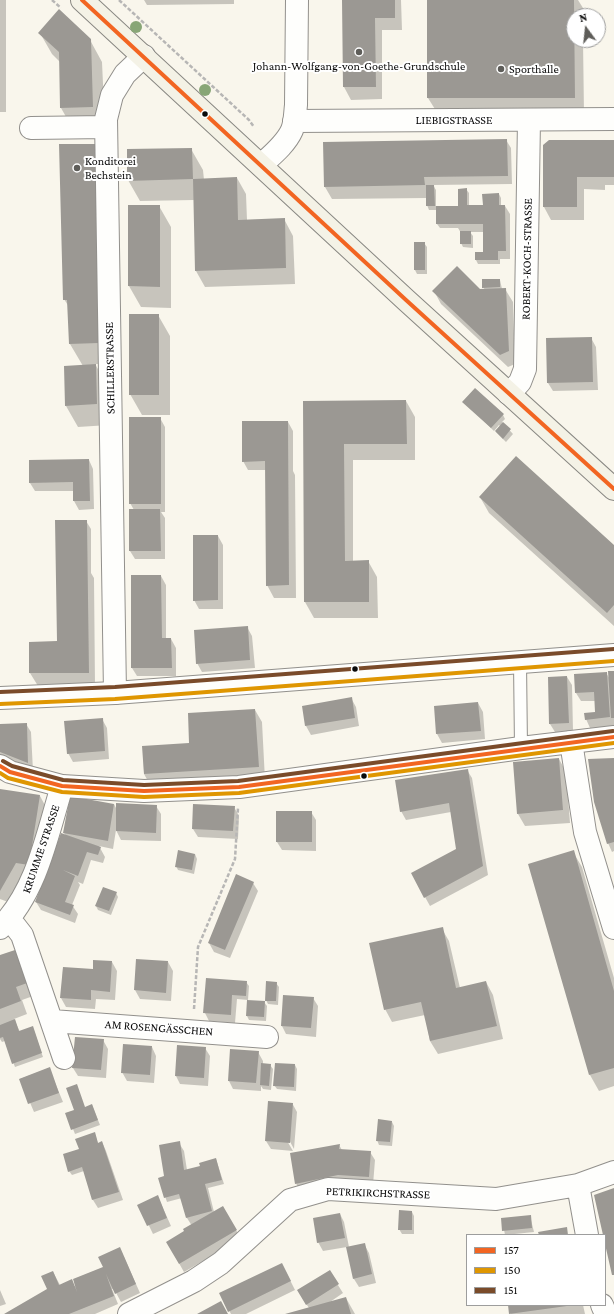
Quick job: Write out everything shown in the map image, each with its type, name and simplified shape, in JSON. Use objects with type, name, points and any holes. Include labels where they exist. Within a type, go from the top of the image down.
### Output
[{"type":"main road","points":[[82,0],[144,56],[267,159],[509,394],[614,489]]},
{"type":"street","points":[[267,159],[292,131],[294,121],[296,105],[297,0]]},
{"type":"street","name":"SCHILLERSTRASSE","points":[[115,693],[106,119],[112,95],[125,74],[144,56]]},
{"type":"street","name":"LIEBIGSTRASSE","points":[[294,121],[614,119]]},
{"type":"street","name":"ROBERT-KOCH-STRASSE","points":[[509,394],[520,382],[525,369],[529,120]]},
{"type":"street","points":[[31,128],[106,127]]},
{"type":"street","points":[[0,698],[115,693],[614,655]]},
{"type":"street","points":[[0,766],[10,772],[62,786],[144,791],[239,787],[521,748],[614,737]]},
{"type":"street","points":[[571,742],[585,832],[614,928]]},
{"type":"street","name":"KRUMME STRASSE","points":[[4,924],[20,906],[28,890],[47,836],[62,786]]},
{"type":"street","points":[[4,924],[15,926],[22,935],[64,1058]]},
{"type":"street","name":"AM ROSENGÄSSCHEN","points":[[52,1021],[192,1030],[267,1037]]},
{"type":"street","name":"PETRIKIRCHSTRASSE","points":[[129,1314],[194,1281],[221,1263],[290,1200],[328,1189],[496,1199],[578,1185],[614,1172]]},
{"type":"street","points":[[578,1185],[587,1234]]},
{"type":"lane","points":[[520,662],[521,748]]},
{"type":"path","points":[[119,0],[249,120],[267,159]]},
{"type":"path","points":[[192,1030],[198,947],[235,859],[239,787]]},
{"type":"building","name":"Johann-Wolfgang-von-Goethe-Grundschule","points":[[342,0],[395,0],[395,18],[375,18],[376,87],[343,87]]},
{"type":"building","name":"Sporthalle","points":[[427,0],[574,0],[574,8],[566,8],[566,48],[574,48],[575,98],[427,98]]},
{"type":"building","points":[[59,9],[91,39],[93,107],[60,108],[59,52],[38,33]]},
{"type":"building","points":[[507,139],[508,176],[424,177],[425,185],[324,187],[323,142]]},
{"type":"building","points":[[549,140],[614,140],[614,177],[577,177],[577,207],[543,207],[543,145]]},
{"type":"building","points":[[59,144],[95,144],[99,343],[69,344],[67,300],[63,300]]},
{"type":"building","points":[[192,148],[193,179],[127,181],[127,149]]},
{"type":"building","points":[[237,177],[238,220],[285,218],[286,268],[195,271],[193,179]]},
{"type":"building","points":[[426,185],[434,185],[435,206],[426,206]]},
{"type":"building","points":[[467,188],[467,205],[483,205],[482,194],[499,193],[499,205],[505,205],[506,251],[498,251],[498,260],[475,260],[475,252],[483,252],[483,224],[436,224],[436,206],[458,206],[458,189]]},
{"type":"building","points":[[128,205],[160,205],[160,287],[128,286]]},
{"type":"building","points":[[460,231],[471,231],[471,244],[460,244]]},
{"type":"building","points":[[414,242],[425,242],[425,270],[414,270]]},
{"type":"building","points":[[457,266],[480,289],[506,288],[509,351],[500,355],[432,291]]},
{"type":"building","points":[[482,279],[500,279],[500,287],[482,288]]},
{"type":"building","points":[[129,314],[159,314],[159,395],[129,395]]},
{"type":"building","points":[[592,337],[593,382],[547,383],[546,338]]},
{"type":"building","points":[[96,364],[97,404],[65,406],[64,366]]},
{"type":"building","points":[[475,388],[504,414],[491,428],[462,402]]},
{"type":"building","points":[[406,400],[407,444],[344,444],[345,561],[369,560],[369,602],[304,602],[303,401]]},
{"type":"building","points":[[129,417],[161,417],[161,504],[129,504]]},
{"type":"building","points":[[242,421],[288,421],[289,585],[266,586],[265,461],[242,462]]},
{"type":"building","points":[[503,422],[511,429],[503,439],[495,431]]},
{"type":"building","points":[[516,456],[614,545],[614,605],[607,613],[479,497]]},
{"type":"building","points":[[89,459],[90,501],[73,501],[73,482],[29,483],[29,460]]},
{"type":"building","points":[[129,509],[160,509],[161,551],[129,551]]},
{"type":"building","points":[[55,520],[87,520],[89,673],[29,673],[29,642],[57,641]]},
{"type":"building","points":[[193,535],[218,535],[218,600],[193,601]]},
{"type":"building","points":[[131,575],[161,575],[162,638],[171,638],[172,668],[131,668]]},
{"type":"building","points":[[248,626],[250,660],[196,664],[194,630]]},
{"type":"building","points":[[608,671],[614,671],[614,718],[611,718]]},
{"type":"building","points":[[607,672],[610,717],[585,720],[584,713],[595,712],[594,692],[575,693],[574,674]]},
{"type":"building","points":[[567,676],[569,723],[549,724],[548,677]]},
{"type":"building","points":[[352,697],[355,718],[305,726],[302,706]]},
{"type":"building","points":[[478,702],[481,731],[436,734],[434,706]]},
{"type":"building","points":[[255,709],[259,767],[144,774],[142,746],[189,743],[188,713]]},
{"type":"building","points":[[103,718],[105,751],[67,754],[64,721]]},
{"type":"building","points":[[27,723],[28,763],[0,752],[0,724]]},
{"type":"building","points":[[559,758],[563,810],[517,814],[513,762]]},
{"type":"building","points":[[614,758],[614,842],[607,844],[594,802],[588,759]]},
{"type":"building","points":[[468,769],[483,866],[424,898],[411,873],[456,849],[449,803],[400,812],[395,780]]},
{"type":"building","points":[[0,789],[40,795],[29,865],[16,863],[0,891]]},
{"type":"building","points":[[70,796],[114,804],[108,841],[63,833]]},
{"type":"building","points":[[116,803],[157,805],[156,833],[116,831]]},
{"type":"building","points":[[193,804],[235,806],[233,831],[192,829]]},
{"type":"building","points":[[276,811],[312,811],[312,842],[276,842]]},
{"type":"building","points":[[61,833],[101,847],[98,855],[87,852],[78,876],[63,870],[75,876],[65,902],[74,905],[70,915],[35,902]]},
{"type":"building","points":[[178,850],[195,854],[192,870],[175,867]]},
{"type":"building","points":[[574,850],[614,991],[614,1068],[589,1075],[528,864]]},
{"type":"building","points":[[236,874],[254,882],[225,950],[208,943]]},
{"type":"building","points":[[103,887],[117,892],[109,911],[95,906]]},
{"type":"building","points":[[443,927],[456,988],[486,981],[497,1026],[430,1041],[421,1002],[384,1010],[369,943]]},
{"type":"building","points":[[18,949],[30,982],[16,987],[21,1001],[0,1009],[0,955]]},
{"type":"building","points":[[136,959],[168,961],[166,993],[134,990]]},
{"type":"building","points":[[93,960],[112,961],[110,992],[91,990],[91,1000],[60,998],[63,967],[93,969]]},
{"type":"building","points":[[206,978],[247,981],[246,996],[232,995],[231,1015],[203,1013]]},
{"type":"building","points":[[266,981],[277,982],[276,1001],[265,1001]]},
{"type":"building","points":[[283,995],[314,997],[311,1028],[281,1026]]},
{"type":"building","points":[[247,1000],[265,1001],[264,1017],[246,1016]]},
{"type":"building","points":[[15,1019],[19,1031],[33,1026],[42,1053],[12,1064],[3,1037],[0,1038],[0,1025]]},
{"type":"building","points":[[75,1037],[104,1039],[101,1070],[72,1068]]},
{"type":"building","points":[[123,1044],[152,1046],[150,1075],[121,1073]]},
{"type":"building","points":[[177,1045],[206,1047],[204,1078],[175,1076]]},
{"type":"building","points":[[230,1049],[259,1051],[256,1083],[228,1081]]},
{"type":"building","points":[[261,1063],[271,1064],[269,1086],[260,1085]]},
{"type":"building","points":[[275,1063],[295,1064],[294,1087],[273,1086]]},
{"type":"building","points":[[50,1067],[59,1093],[28,1104],[19,1079]]},
{"type":"building","points":[[77,1084],[85,1107],[92,1104],[98,1120],[71,1130],[65,1113],[74,1110],[66,1088]]},
{"type":"building","points":[[268,1101],[293,1103],[290,1143],[265,1141]]},
{"type":"building","points":[[378,1119],[392,1121],[390,1142],[376,1141]]},
{"type":"building","points":[[95,1132],[98,1143],[102,1141],[119,1192],[92,1200],[82,1167],[68,1172],[63,1154],[79,1149],[75,1139]]},
{"type":"building","points":[[180,1141],[184,1170],[200,1166],[199,1163],[216,1158],[222,1180],[205,1184],[212,1211],[186,1218],[179,1194],[164,1198],[158,1178],[164,1176],[159,1145]]},
{"type":"building","points":[[340,1144],[339,1149],[371,1151],[369,1177],[338,1175],[295,1184],[290,1153]]},
{"type":"building","points":[[614,1188],[614,1275],[612,1275],[606,1248],[606,1234],[603,1234],[594,1195]]},
{"type":"building","points":[[158,1195],[167,1218],[147,1226],[137,1205]]},
{"type":"building","points":[[223,1206],[237,1230],[179,1264],[166,1242],[184,1231],[183,1229]]},
{"type":"building","points":[[399,1210],[412,1211],[412,1230],[398,1230]]},
{"type":"building","points":[[340,1213],[345,1238],[317,1243],[313,1218]]},
{"type":"building","points":[[531,1215],[532,1228],[502,1231],[501,1218]]},
{"type":"building","points":[[567,1227],[568,1234],[539,1234],[538,1232]]},
{"type":"building","points":[[365,1243],[372,1274],[353,1279],[346,1247]]},
{"type":"building","points":[[120,1247],[136,1284],[115,1294],[106,1274],[114,1296],[69,1314],[4,1314],[47,1289],[41,1276],[53,1271],[59,1285],[72,1279],[77,1292],[73,1279],[103,1267],[98,1257]]},
{"type":"building","points":[[282,1263],[291,1281],[228,1312],[219,1293]]},
{"type":"building","points":[[330,1270],[339,1284],[306,1305],[297,1290]]},
{"type":"building","points":[[346,1297],[351,1314],[285,1314]]},
{"type":"building","points":[[221,1301],[228,1314],[197,1314]]},
{"type":"building","points":[[508,1306],[567,1306],[509,1314]]},
{"type":"transit line","name":"157","points":[[82,0],[406,300],[614,489]]},
{"type":"transit line","name":"151","points":[[0,692],[115,687],[614,649]]},
{"type":"transit line","name":"150","points":[[0,704],[115,699],[614,661]]},
{"type":"transit line","name":"151","points":[[3,761],[12,766],[63,780],[144,785],[238,781],[613,731]]},
{"type":"transit line","name":"157","points":[[0,766],[10,772],[62,786],[144,791],[239,787],[614,737]]},
{"type":"transit line","name":"150","points":[[0,773],[8,778],[62,792],[144,797],[239,793],[614,743]]},
{"type":"place","name":"Johann-Wolfgang-von-Goethe-Grundschule","points":[[359,52]]},
{"type":"place","name":"Sporthalle","points":[[501,69]]},
{"type":"place","name":"Konditorei Bechstein","points":[[77,168]]}]
